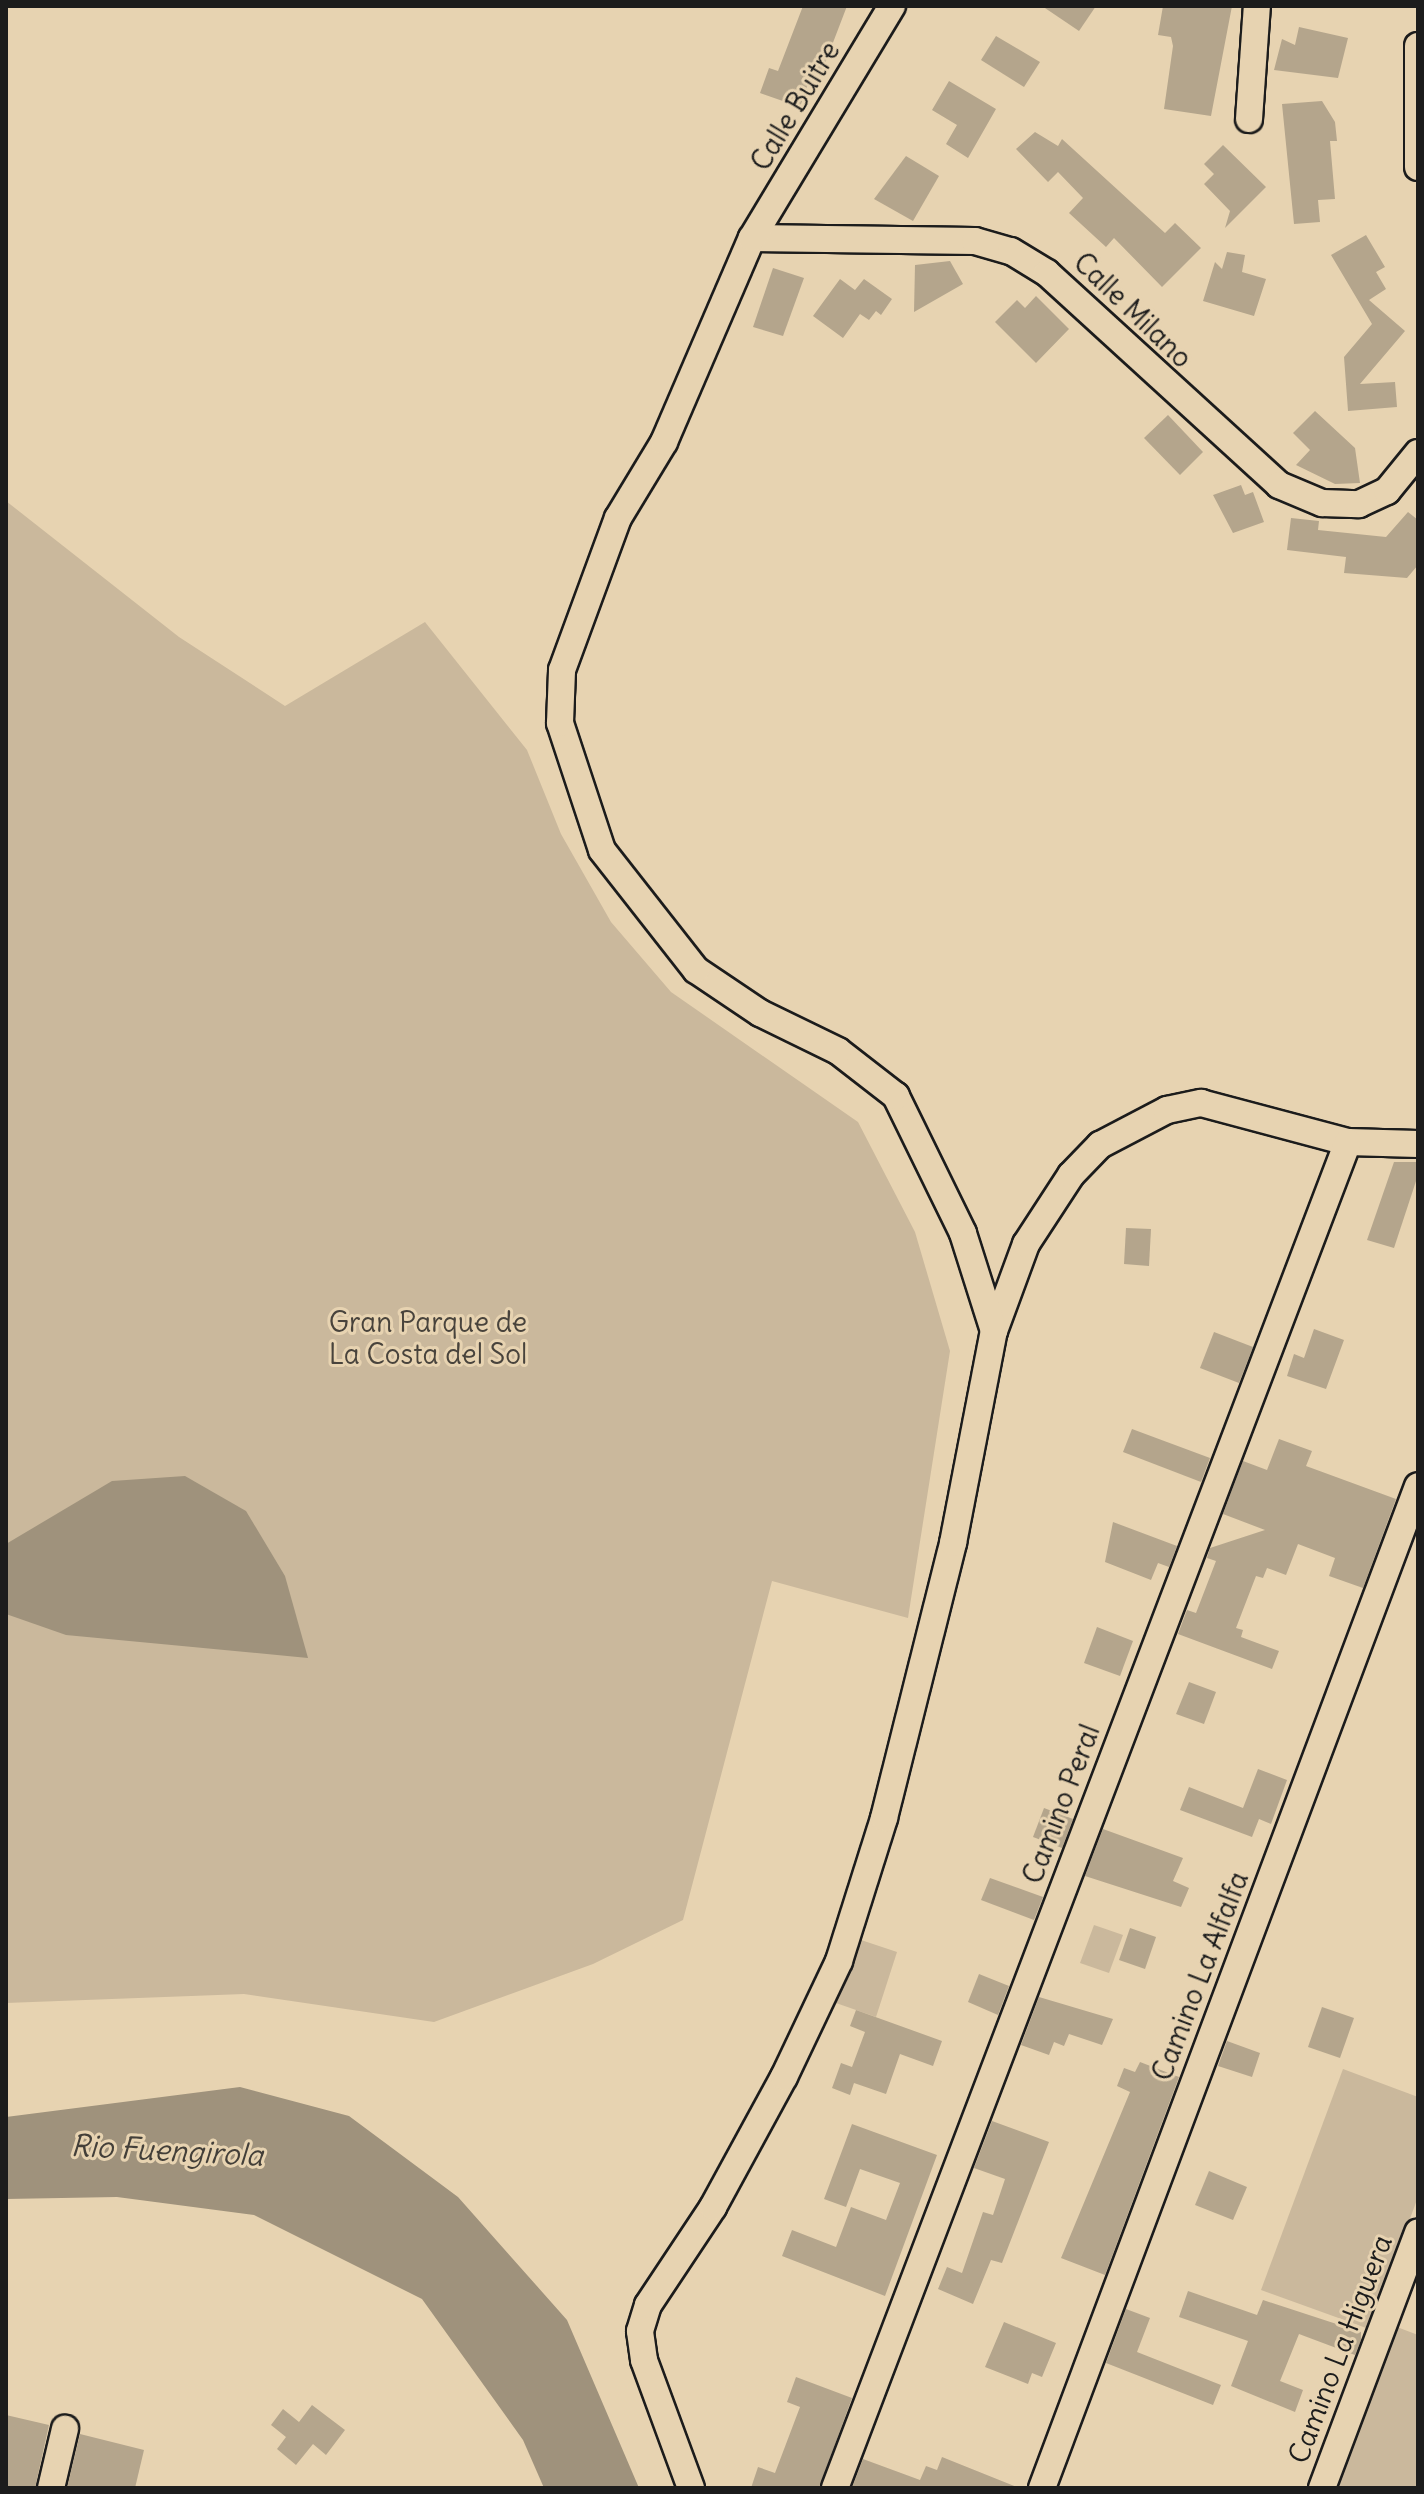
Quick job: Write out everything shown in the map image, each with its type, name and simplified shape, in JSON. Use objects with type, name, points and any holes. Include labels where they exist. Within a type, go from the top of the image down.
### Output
[{"type":"street","name":"Calle Buitre","points":[[892,6],[752,238],[664,442],[618,518],[579,612],[562,670],[560,723],[602,850],[696,970],[760,1013],[838,1051],[896,1096],[963,1233],[994,1331]]},
{"type":"street","points":[[1249,119],[1257,6]]},
{"type":"street","points":[[1418,46],[1418,167]]},
{"type":"street","name":"Calle Milano","points":[[752,238],[975,241],[1011,251],[1057,281],[1279,485],[1322,503],[1359,504],[1387,491],[1418,453]]},
{"type":"street","points":[[691,2488],[644,2360],[640,2331],[648,2305],[713,2207],[784,2077],[839,1961],[884,1818],[953,1543],[994,1331],[1048,1207],[1100,1145],[1127,1129],[1201,1103],[1348,1142],[1418,1144]]},
{"type":"street","name":"Camino Peral","points":[[835,2488],[1348,1142]]},
{"type":"street","name":"Camino La Alfalfa","points":[[1042,2488],[1418,1486]]},
{"type":"street","name":"Camino La Higuera","points":[[1322,2488],[1418,2232]]},
{"type":"street","points":[[51,2488],[65,2429]]},
{"type":"green space","name":"Gran Parque de La Costa del Sol","points":[[6,501],[179,637],[285,706],[425,622],[527,750],[561,834],[611,922],[671,992],[858,1122],[915,1232],[950,1351],[908,1618],[772,1581],[683,1920],[593,1964],[434,2022],[244,1994],[6,2003]]},
{"type":"green space","points":[[1094,1925],[1123,1935],[1109,1973],[1080,1963]]},
{"type":"green space","points":[[858,1939],[897,1952],[876,2017],[836,2003]]},
{"type":"green space","points":[[1343,2069],[1418,2097],[1418,2197],[1369,2329],[1261,2290]]},
{"type":"green space","points":[[1397,2327],[1418,2335],[1418,2488],[1336,2488]]},
{"type":"water","points":[[185,1476],[246,1511],[285,1576],[308,1658],[66,1635],[6,1614],[6,1544],[112,1481]]},
{"type":"water","name":"Rio Fuengirola","points":[[240,2087],[349,2116],[458,2197],[567,2320],[639,2488],[544,2488],[523,2440],[422,2299],[254,2215],[117,2197],[6,2199],[6,2117]]},
{"type":"building","points":[[803,6],[847,6],[816,87],[808,84],[800,107],[760,93],[769,68],[778,71]]},
{"type":"building","points":[[1042,6],[1096,6],[1079,31]]},
{"type":"building","points":[[1163,6],[1232,6],[1211,116],[1164,109],[1173,46],[1171,37],[1158,35]]},
{"type":"building","points":[[1299,27],[1348,38],[1338,78],[1274,70],[1282,39],[1295,45]]},
{"type":"building","points":[[996,36],[1040,62],[1024,87],[981,60]]},
{"type":"building","points":[[949,81],[996,109],[968,158],[946,144],[957,125],[932,110]]},
{"type":"building","points":[[1322,101],[1335,122],[1337,141],[1330,141],[1335,199],[1318,200],[1320,222],[1294,224],[1282,104]]},
{"type":"building","points":[[1035,132],[1058,146],[1062,139],[1165,233],[1175,223],[1201,248],[1162,287],[1114,238],[1106,247],[1069,213],[1083,198],[1058,172],[1048,182],[1016,149]]},
{"type":"building","points":[[1223,145],[1266,187],[1225,228],[1230,211],[1204,184],[1214,174],[1204,164]]},
{"type":"building","points":[[906,156],[939,176],[913,221],[874,199]]},
{"type":"building","points":[[1366,235],[1385,267],[1376,272],[1386,289],[1369,300],[1405,331],[1360,384],[1395,382],[1397,407],[1348,411],[1344,357],[1372,324],[1331,255]]},
{"type":"building","points":[[1227,252],[1245,255],[1242,272],[1266,279],[1254,316],[1203,301],[1215,262],[1222,269]]},
{"type":"building","points":[[950,261],[963,284],[914,312],[915,265]]},
{"type":"building","points":[[773,268],[804,278],[783,336],[753,327]]},
{"type":"building","points":[[840,279],[855,290],[864,279],[892,299],[881,315],[876,311],[869,320],[860,314],[843,338],[813,316]]},
{"type":"building","points":[[1036,296],[1069,329],[1036,363],[995,322],[1017,300],[1025,308]]},
{"type":"building","points":[[1315,411],[1355,448],[1360,483],[1335,484],[1296,465],[1310,450],[1293,433]]},
{"type":"building","points":[[1168,415],[1203,452],[1180,475],[1144,438]]},
{"type":"building","points":[[1241,485],[1245,495],[1253,492],[1264,522],[1233,533],[1213,495]]},
{"type":"building","points":[[1408,512],[1418,520],[1418,565],[1407,578],[1344,573],[1346,557],[1287,550],[1291,518],[1319,521],[1318,530],[1386,537]]},
{"type":"building","points":[[1394,1162],[1418,1162],[1418,1175],[1394,1248],[1367,1240]]},
{"type":"building","points":[[1126,1228],[1151,1229],[1149,1266],[1124,1264]]},
{"type":"building","points":[[1314,1329],[1344,1340],[1326,1389],[1287,1376],[1294,1354],[1304,1358]]},
{"type":"building","points":[[1214,1332],[1253,1347],[1239,1383],[1200,1368]]},
{"type":"building","points":[[1132,1429],[1210,1458],[1201,1482],[1123,1452]]},
{"type":"building","points":[[1279,1439],[1312,1451],[1306,1466],[1396,1499],[1363,1588],[1329,1576],[1335,1558],[1298,1544],[1286,1575],[1267,1568],[1263,1578],[1256,1576],[1236,1628],[1243,1630],[1241,1637],[1279,1651],[1272,1669],[1178,1634],[1187,1610],[1196,1613],[1216,1561],[1207,1558],[1210,1548],[1265,1530],[1223,1514],[1243,1461],[1267,1470]]},
{"type":"building","points":[[1113,1522],[1177,1546],[1169,1567],[1158,1563],[1151,1580],[1105,1562]]},
{"type":"building","points":[[1097,1627],[1133,1641],[1120,1676],[1084,1663]]},
{"type":"building","points":[[1189,1682],[1216,1692],[1204,1724],[1176,1714]]},
{"type":"building","points":[[1258,1769],[1287,1780],[1271,1824],[1259,1819],[1252,1837],[1180,1810],[1189,1787],[1243,1808]]},
{"type":"building","points":[[1044,1808],[1073,1819],[1062,1848],[1033,1837]]},
{"type":"building","points":[[1103,1829],[1183,1858],[1173,1881],[1189,1888],[1181,1907],[1085,1876]]},
{"type":"building","points":[[990,1878],[1043,1897],[1034,1920],[981,1900]]},
{"type":"building","points":[[1130,1928],[1156,1937],[1145,1969],[1119,1960]]},
{"type":"building","points":[[979,1974],[1009,1986],[998,2015],[968,2002]]},
{"type":"building","points":[[1039,1997],[1113,2019],[1102,2045],[1069,2034],[1064,2046],[1054,2042],[1049,2055],[1021,2045]]},
{"type":"building","points":[[1322,2007],[1354,2018],[1340,2058],[1308,2047]]},
{"type":"building","points":[[856,2010],[942,2041],[933,2066],[900,2054],[886,2094],[854,2083],[850,2095],[832,2088],[841,2063],[852,2067],[865,2032],[850,2026]]},
{"type":"building","points":[[1227,2041],[1260,2053],[1252,2077],[1218,2066]]},
{"type":"building","points":[[1140,2062],[1179,2077],[1105,2275],[1061,2258],[1130,2092],[1117,2086],[1124,2068],[1135,2072]]},
{"type":"building","points":[[992,2121],[1049,2142],[1002,2263],[991,2260],[973,2304],[938,2289],[947,2267],[962,2273],[983,2212],[993,2215],[1005,2179],[974,2168]]},
{"type":"building","points":[[852,2124],[937,2155],[885,2296],[782,2256],[792,2230],[836,2247],[851,2207],[886,2220],[900,2183],[860,2169],[846,2207],[824,2199]]},
{"type":"building","points":[[1209,2171],[1247,2187],[1233,2220],[1195,2205]]},
{"type":"building","points":[[1188,2291],[1257,2315],[1263,2300],[1361,2332],[1361,2340],[1355,2355],[1299,2334],[1280,2381],[1303,2390],[1295,2412],[1231,2386],[1248,2341],[1179,2317]]},
{"type":"building","points":[[1126,2309],[1150,2318],[1137,2352],[1221,2385],[1213,2405],[1106,2363]]},
{"type":"building","points":[[1004,2322],[1056,2343],[1042,2377],[1032,2373],[1028,2384],[985,2367]]},
{"type":"building","points":[[796,2377],[852,2398],[819,2488],[751,2488],[758,2467],[775,2473],[800,2407],[787,2402]]},
{"type":"building","points":[[312,2405],[345,2430],[326,2455],[313,2444],[296,2465],[277,2449],[286,2437],[271,2425],[283,2409],[299,2422]]},
{"type":"building","points":[[6,2415],[49,2425],[35,2488],[6,2488]]},
{"type":"building","points":[[80,2434],[144,2450],[135,2488],[67,2488]]},
{"type":"building","points":[[942,2457],[1019,2488],[852,2488],[863,2459],[920,2480],[926,2466],[937,2470]]}]
